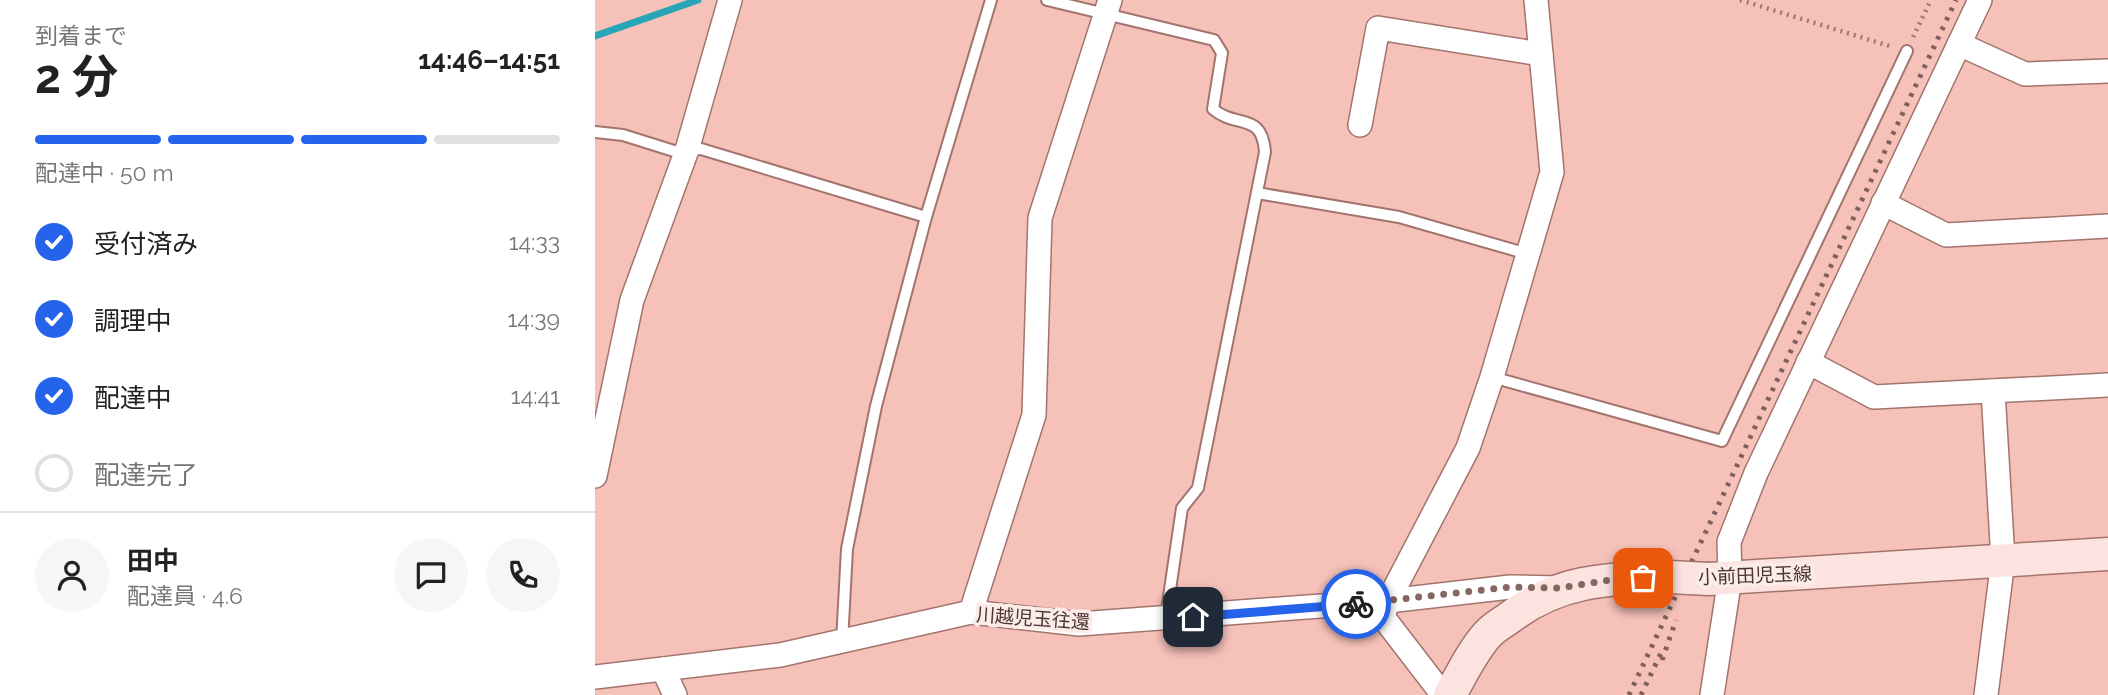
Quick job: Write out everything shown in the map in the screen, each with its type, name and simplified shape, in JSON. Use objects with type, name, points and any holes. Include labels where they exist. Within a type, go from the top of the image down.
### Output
[{"type":"main road","name":"小前田児玉線","points":[[1450,695],[1463,670],[1488,634],[1530,602],[1559,588],[1616,579],[1720,578],[2108,554]]},
{"type":"street","points":[[1443,695],[1383,617],[1388,601],[1468,448],[1492,377],[1552,172],[1536,0]]},
{"type":"street","points":[[1712,695],[1720,578],[1729,542],[1756,473],[1980,0]]},
{"type":"street","points":[[595,476],[632,300],[687,150],[729,3]]},
{"type":"street","points":[[971,612],[1034,415],[1040,218],[1108,6]]},
{"type":"street","points":[[1360,125],[1378,27],[1541,54]]},
{"type":"street","points":[[1959,44],[2025,74],[2108,71]]},
{"type":"street","points":[[1883,203],[1946,235],[2108,226]]},
{"type":"street","points":[[1808,362],[1874,397],[2108,385]]},
{"type":"street","points":[[1986,695],[2003,560],[1993,391]]},
{"type":"street","name":"川越児玉往還","points":[[595,677],[781,655],[971,612],[1079,624],[1388,601],[1510,587],[1559,588]]},
{"type":"street","points":[[663,669],[675,695]]},
{"type":"lane","points":[[842,642],[847,549],[876,406],[926,217],[991,0]]},
{"type":"lane","points":[[1047,0],[1108,6],[1214,40],[1222,53],[1213,109],[1221,116],[1253,124],[1264,136],[1265,152],[1198,488],[1182,508],[1166,619]]},
{"type":"lane","points":[[1492,377],[1722,441],[1906,51]]},
{"type":"lane","points":[[595,132],[623,135],[674,151],[701,149],[926,217]]},
{"type":"lane","points":[[1257,193],[1399,217],[1528,254]]},
{"type":"path","points":[[1740,0],[1906,51],[1931,0]]},
{"type":"waterway","points":[[595,36],[698,0]]},
{"type":"railway","points":[[1629,695],[1956,0]]},
{"type":"railway","points":[[1662,660],[1676,620]]},
{"type":"railway","points":[[1641,695],[1662,651]]},
{"type":"way so far","points":[[1356,604],[1510,587],[1559,588],[1616,579],[1643,578]]},
{"type":"route","points":[[1193,617],[1356,604]]}]
